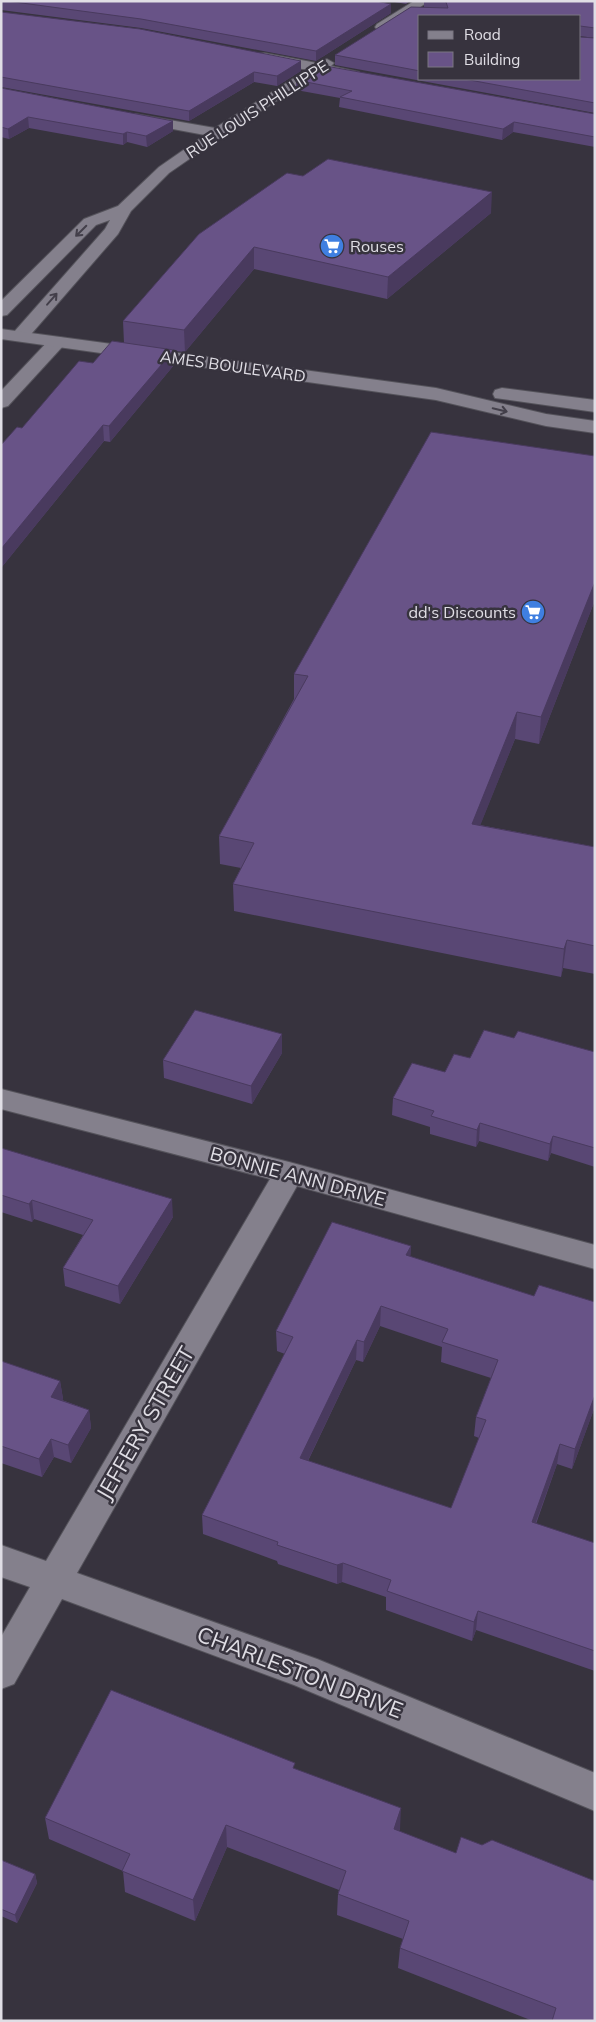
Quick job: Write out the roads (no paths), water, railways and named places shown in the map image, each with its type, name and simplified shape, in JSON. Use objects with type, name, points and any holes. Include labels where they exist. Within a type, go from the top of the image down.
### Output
[{"type":"street","points":[[368,37],[408,11],[423,7]]},
{"type":"street","points":[[390,8],[408,11]]},
{"type":"street","points":[[252,55],[363,77]]},
{"type":"street","name":"RUE LOUIS PHILLIPPE","points":[[20,336],[112,231],[124,209],[164,170],[217,133],[336,57]]},
{"type":"street","points":[[119,114],[217,133]]},
{"type":"street","name":"RUE LOUIS PHILLIPPE","points":[[1,311],[90,222],[124,209]]},
{"type":"street","name":"AMES BOULEVARD","points":[[1,334],[436,394],[546,420],[595,428]]},
{"type":"street","points":[[1,402],[58,342]]},
{"type":"street","name":"AMES BOULEVARD","points":[[436,394],[501,394],[595,406]]},
{"type":"street","name":"BONNIE ANN DRIVE","points":[[1,1099],[289,1173],[595,1257]]},
{"type":"street","name":"JEFFERY STREET","points":[[1,1672],[289,1173]]},
{"type":"street","name":"CHARLESTON DRIVE","points":[[1,1561],[304,1671],[595,1792]]},
{"type":"place","name":"Rouses","points":[[332,246]]},
{"type":"place","name":"dd's Discounts","points":[[533,612]]}]
